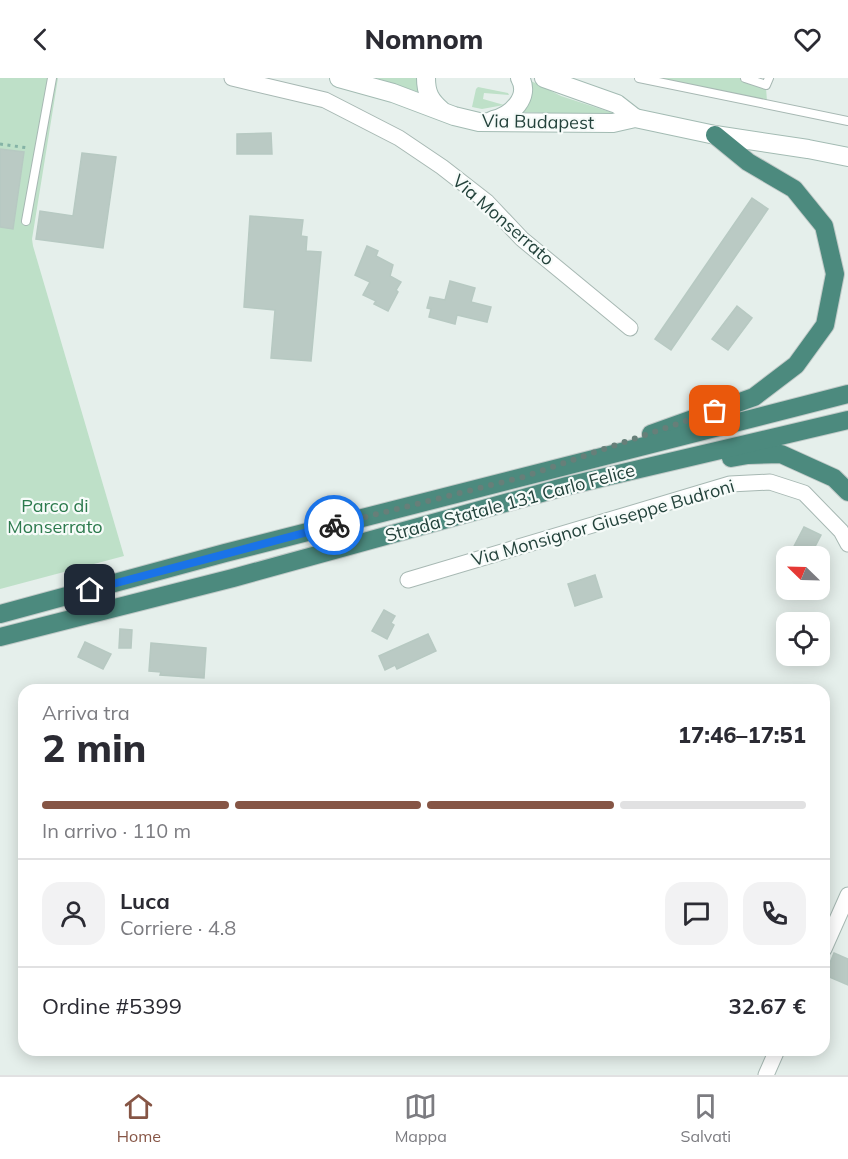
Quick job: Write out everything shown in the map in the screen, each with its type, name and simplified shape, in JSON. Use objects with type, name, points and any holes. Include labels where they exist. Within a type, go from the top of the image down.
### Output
[{"type":"highway","points":[[523,477],[754,397],[796,365],[825,325],[835,274],[824,226],[794,189],[748,162],[715,135]]},
{"type":"highway","name":"Strada Statale 131 Carlo Felice","points":[[0,614],[225,553],[848,394]]},
{"type":"highway","name":"Strada Statale 131 Carlo Felice","points":[[0,637],[233,578],[567,486],[848,420]]},
{"type":"highway","points":[[567,486],[748,455],[781,454],[834,478],[848,492]]},
{"type":"main road","name":"Via Budapest","points":[[339,78],[393,93],[468,120],[613,123],[635,118],[715,135],[848,157]]},
{"type":"main road","points":[[426,78],[427,93],[431,101],[441,110]]},
{"type":"main road","points":[[489,121],[508,115],[515,108],[523,91],[520,78]]},
{"type":"main road","name":"Via Budapest","points":[[544,78],[617,104],[635,118]]},
{"type":"street","name":"Via Monserrato","points":[[232,78],[325,100],[399,138],[442,167],[487,202],[522,239],[630,328]]},
{"type":"street","name":"Via Monsignor Giuseppe Budroni","points":[[408,580],[730,484],[770,482],[804,494],[841,531],[848,544]]},
{"type":"street","points":[[830,936],[848,895]]},
{"type":"street","points":[[766,1075],[774,1056]]},
{"type":"lane","points":[[26,221],[52,78]]},
{"type":"lane","points":[[639,78],[848,121]]},
{"type":"lane","points":[[745,78],[766,85],[769,78]]},
{"type":"path","points":[[0,144],[39,150]]},
{"type":"green space","name":"Parco di Monserrato","points":[[0,78],[58,78],[32,239],[124,556],[0,589]]},
{"type":"green space","points":[[376,78],[420,78],[421,93]]},
{"type":"green space","points":[[650,78],[740,78],[766,87],[767,102]]},
{"type":"green space","points":[[529,80],[561,96],[616,114],[614,116],[523,112],[529,101]]},
{"type":"green space","points":[[478,87],[509,95],[484,93],[483,99],[504,105],[482,109],[472,107]]},
{"type":"building","points":[[271,133],[272,154],[237,154],[237,134]]},
{"type":"building","points":[[0,149],[24,152],[13,229],[0,227]]},
{"type":"building","points":[[82,153],[116,157],[103,248],[36,239],[40,211],[73,216]]},
{"type":"building","points":[[752,198],[768,209],[671,350],[655,339]]},
{"type":"building","points":[[250,216],[303,220],[301,236],[307,237],[306,251],[321,252],[311,361],[271,358],[275,310],[244,307]]},
{"type":"building","points":[[367,246],[378,251],[376,256],[393,265],[390,276],[401,282],[388,311],[374,304],[376,301],[363,295],[370,282],[355,275]]},
{"type":"building","points":[[450,281],[475,288],[471,302],[491,307],[487,322],[457,315],[455,324],[429,317],[431,309],[427,308],[430,297],[445,300]]},
{"type":"building","points":[[737,306],[752,318],[728,350],[712,339]]},
{"type":"building","points":[[804,527],[821,535],[815,546],[794,546]]},
{"type":"building","points":[[595,575],[602,597],[575,606],[568,584]]},
{"type":"building","points":[[384,610],[395,616],[391,623],[394,625],[387,639],[372,631]]},
{"type":"building","points":[[120,629],[132,630],[131,648],[119,648]]},
{"type":"building","points":[[428,634],[436,651],[397,669],[395,665],[385,670],[379,656]]},
{"type":"building","points":[[85,642],[111,654],[103,669],[78,657]]},
{"type":"building","points":[[151,643],[206,648],[204,678],[160,675],[161,672],[149,671]]},
{"type":"building","points":[[834,953],[848,959],[848,985],[830,977],[830,963]]},
{"type":"way so far","points":[[334,525],[523,477],[715,411]]},
{"type":"route","points":[[90,590],[334,525]]}]
